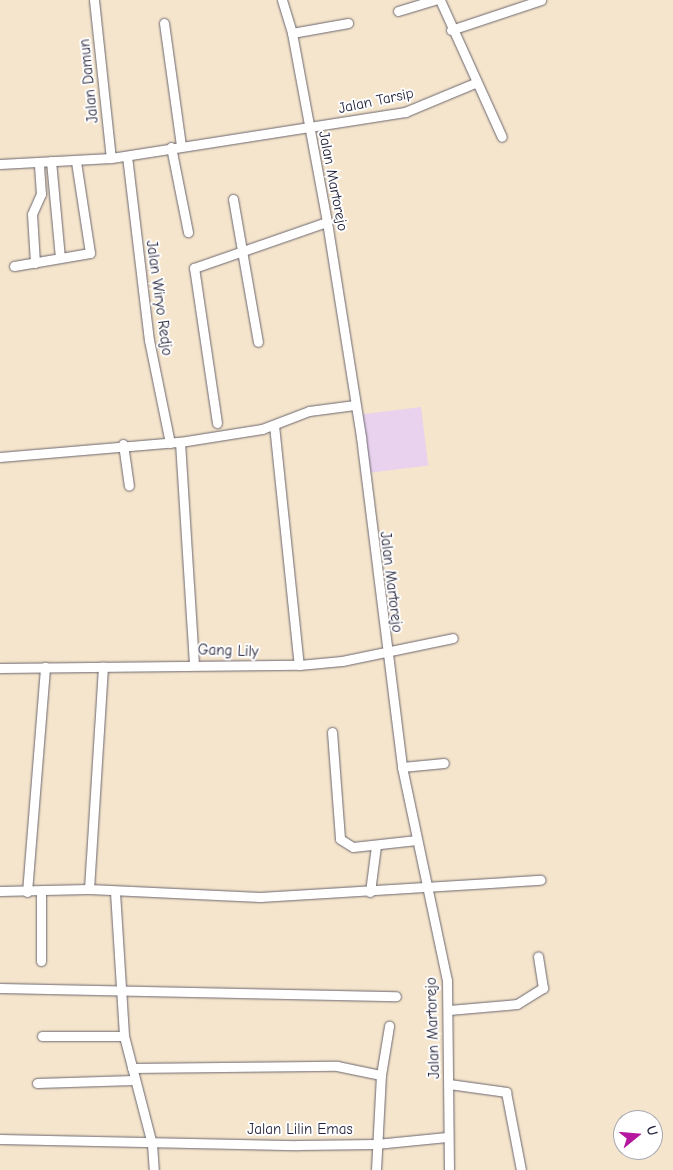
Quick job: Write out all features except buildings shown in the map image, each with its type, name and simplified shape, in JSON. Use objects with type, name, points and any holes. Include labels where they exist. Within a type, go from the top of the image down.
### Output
[{"type":"street","name":"Jalan Damun","points":[[94,0],[111,158]]},
{"type":"street","name":"Jalan Martorejo","points":[[282,0],[292,33],[327,222],[356,405],[402,767],[447,980],[449,1084],[446,1137],[449,1170]]},
{"type":"street","points":[[398,11],[435,0]]},
{"type":"street","points":[[440,0],[451,30],[502,137]]},
{"type":"street","points":[[451,30],[541,0]]},
{"type":"street","points":[[164,23],[181,146]]},
{"type":"street","points":[[292,33],[348,23]]},
{"type":"street","name":"Jalan Tarsip","points":[[0,164],[76,161],[127,156],[170,147],[309,128],[405,112],[475,83]]},
{"type":"street","points":[[170,147],[188,232]]},
{"type":"street","name":"Jalan Wiryo Redjo","points":[[127,156],[149,340],[175,442],[194,663]]},
{"type":"street","points":[[14,266],[88,255],[91,250],[76,161]]},
{"type":"street","points":[[51,162],[60,258]]},
{"type":"street","points":[[35,263],[32,214],[41,194],[39,163]]},
{"type":"street","points":[[233,199],[258,342]]},
{"type":"street","points":[[218,423],[192,272],[197,266],[242,254],[327,222]]},
{"type":"street","points":[[0,457],[123,444],[175,442],[274,425],[309,411],[356,405]]},
{"type":"street","points":[[274,425],[299,665]]},
{"type":"street","points":[[123,444],[129,486]]},
{"type":"street","name":"Gang Lily","points":[[0,668],[194,663],[299,665],[386,652],[453,638]]},
{"type":"street","points":[[89,889],[103,666]]},
{"type":"street","points":[[27,892],[45,667]]},
{"type":"street","points":[[332,732],[340,839],[353,847],[376,846],[417,840]]},
{"type":"street","points":[[402,767],[444,763]]},
{"type":"street","points":[[370,892],[376,846]]},
{"type":"street","points":[[0,892],[89,889],[115,892],[260,897],[427,889],[540,880]]},
{"type":"street","points":[[41,891],[41,961]]},
{"type":"street","points":[[115,892],[119,988],[124,1036],[152,1144],[154,1170]]},
{"type":"street","points":[[449,1010],[518,1004],[543,988],[538,956]]},
{"type":"street","points":[[0,988],[119,988],[396,996]]},
{"type":"street","points":[[376,1170],[381,1075],[390,1026]]},
{"type":"street","points":[[42,1036],[124,1036]]},
{"type":"street","points":[[132,1068],[338,1066],[381,1075]]},
{"type":"street","points":[[37,1083],[134,1080]]},
{"type":"street","points":[[449,1084],[506,1092],[522,1170]]},
{"type":"street","name":"Jalan Lilin Emas","points":[[0,1139],[152,1144],[376,1144],[446,1137]]},
{"type":"shaded area","points":[[421,407],[428,466],[370,473],[362,414]]}]
